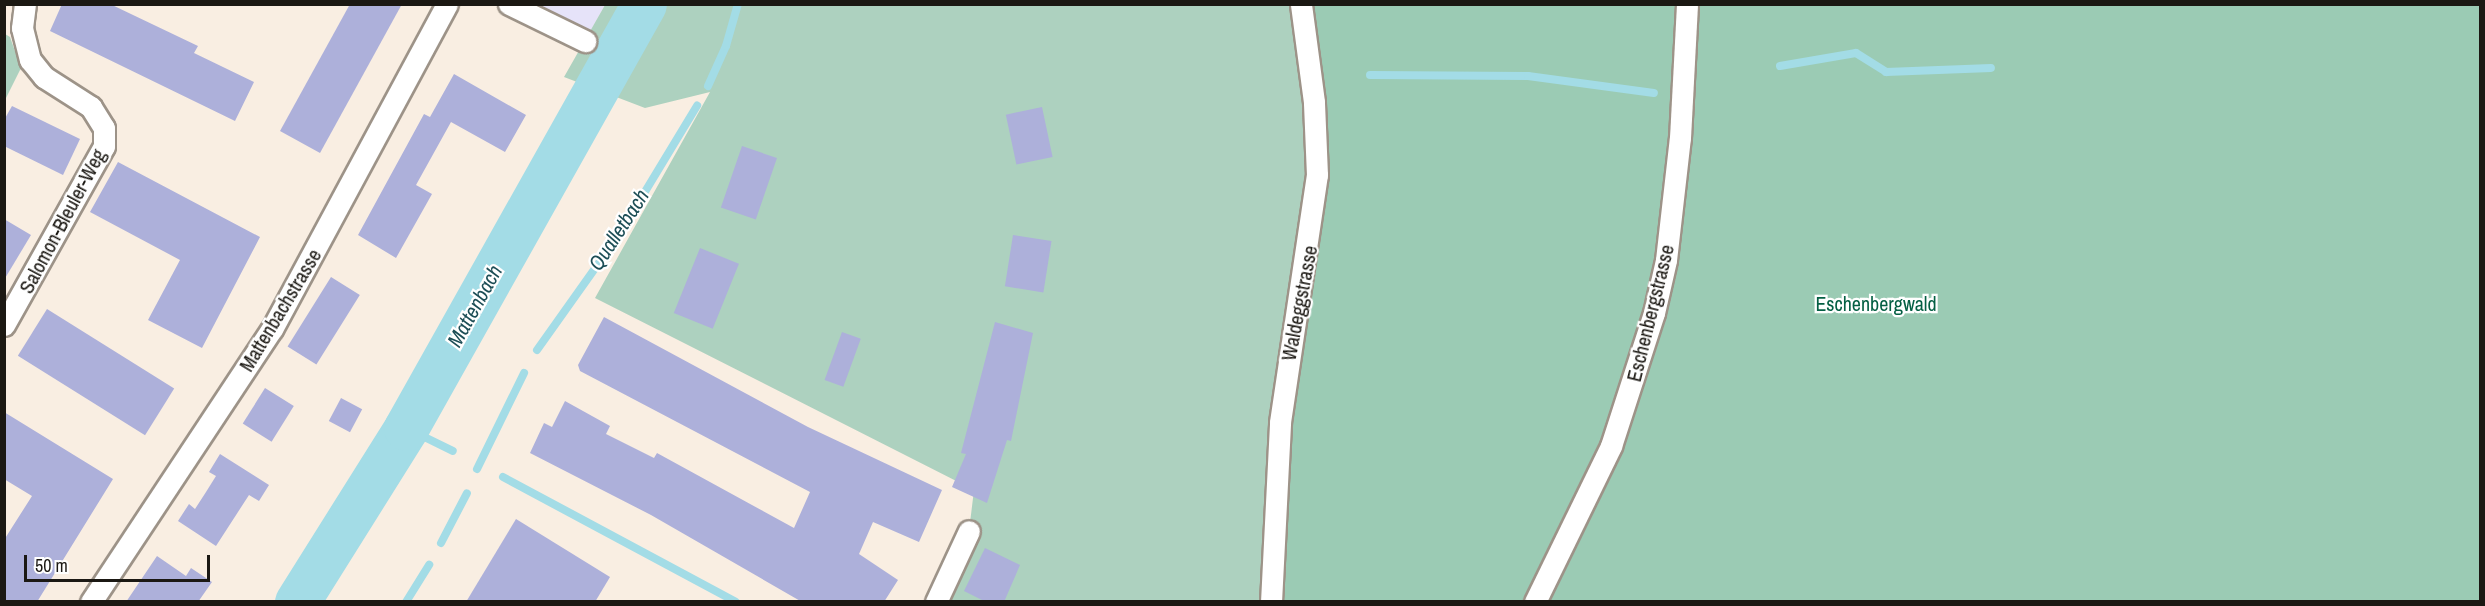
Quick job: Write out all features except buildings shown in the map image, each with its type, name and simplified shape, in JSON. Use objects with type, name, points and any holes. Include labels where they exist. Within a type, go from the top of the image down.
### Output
[{"type":"street","name":"Salomon-Bleuler-Weg","points":[[4,325],[104,146],[104,128],[91,107],[45,77],[30,60],[22,28],[25,4]]},
{"type":"street","name":"Mattenbachstrasse","points":[[91,602],[272,329],[447,4]]},
{"type":"street","points":[[509,4],[585,41]]},
{"type":"street","name":"Waldeggstrasse","points":[[1271,602],[1280,422],[1317,175],[1314,102],[1302,4]]},
{"type":"street","name":"Eschenbergstrasse","points":[[1535,602],[1602,469],[1654,313],[1666,260],[1678,160],[1687,4]]},
{"type":"street","points":[[936,602],[969,531]]},
{"type":"shaded area","points":[[509,5],[605,5],[585,41]]},
{"type":"green space","points":[[605,5],[1301,5],[1314,102],[1271,601],[936,601],[969,531],[974,490],[595,298],[710,92],[645,108],[564,77]]},
{"type":"green space","name":"Eschenbergwald","points":[[1301,5],[2480,5],[2480,601],[1271,602],[1312,233]]},
{"type":"green space","points":[[5,34],[10,37],[21,68],[5,100]]},
{"type":"waterway","name":"Mattenbach","points":[[297,602],[406,428],[644,4]]},
{"type":"waterway","name":"Qualletbach","points":[[708,86],[726,46],[738,4]]},
{"type":"waterway","points":[[1780,66],[1856,53],[1886,72],[1991,68]]},
{"type":"waterway","points":[[1370,75],[1528,76],[1654,93]]},
{"type":"waterway","name":"Qualletbach","points":[[537,350],[620,233],[697,106]]},
{"type":"waterway","name":"Qualletbach","points":[[477,469],[524,373]]},
{"type":"waterway","points":[[406,428],[453,451]]},
{"type":"waterway","points":[[503,477],[736,602]]},
{"type":"waterway","name":"Qualletbach","points":[[441,543],[467,493]]},
{"type":"waterway","name":"Qualletbach","points":[[406,602],[429,565]]}]
